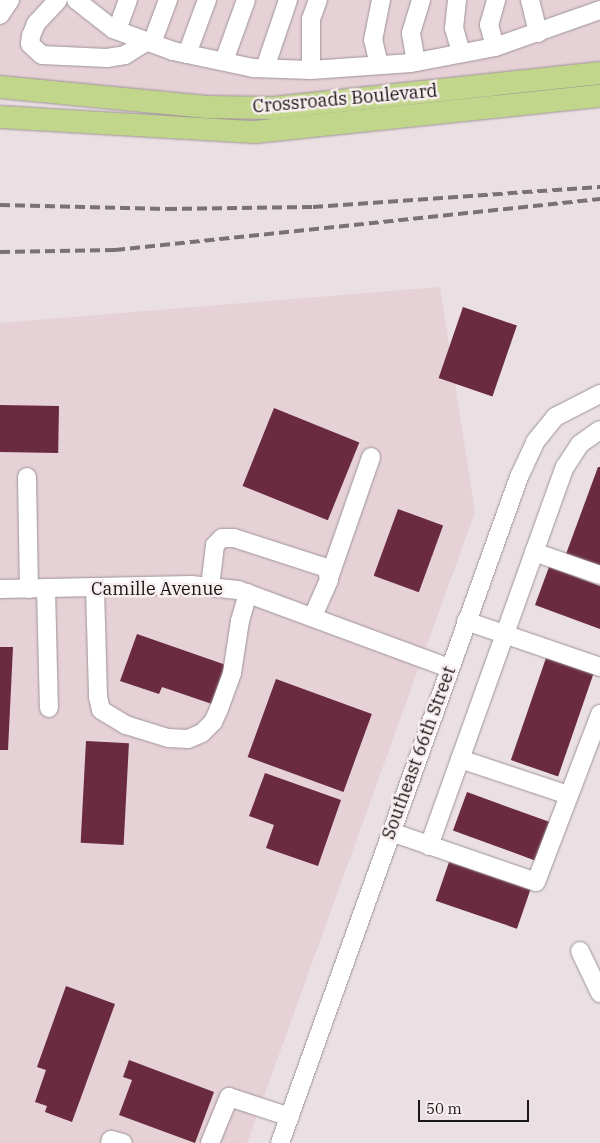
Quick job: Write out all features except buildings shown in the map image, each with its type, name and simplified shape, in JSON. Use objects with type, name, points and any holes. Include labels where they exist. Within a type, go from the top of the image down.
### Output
[{"type":"main road","name":"Crossroads Boulevard","points":[[0,87],[207,107],[273,108],[600,73]]},
{"type":"main road","name":"Crossroads Boulevard","points":[[0,116],[255,132],[600,96]]},
{"type":"street","points":[[0,15],[10,0]]},
{"type":"street","points":[[58,0],[36,24],[30,44],[42,55],[107,58],[125,55],[149,42],[168,0]]},
{"type":"street","points":[[76,0],[117,30],[187,54],[264,68],[311,70],[416,62],[495,47],[538,33],[597,8]]},
{"type":"street","points":[[117,30],[128,0]]},
{"type":"street","points":[[187,54],[207,0]]},
{"type":"street","points":[[224,61],[246,0]]},
{"type":"street","points":[[264,68],[288,0]]},
{"type":"street","points":[[311,70],[311,19],[318,0]]},
{"type":"street","points":[[379,65],[373,40],[381,0]]},
{"type":"street","points":[[416,62],[411,33],[421,0]]},
{"type":"street","points":[[457,0],[454,28],[461,53]]},
{"type":"street","points":[[495,47],[489,25],[496,0]]},
{"type":"street","points":[[530,0],[538,33]]},
{"type":"street","name":"Southeast 66th Street","points":[[280,1143],[519,477],[535,442],[556,417],[600,394]]},
{"type":"street","points":[[429,846],[565,467],[580,444],[600,430]]},
{"type":"street","points":[[313,616],[330,575],[371,457]]},
{"type":"street","points":[[27,477],[49,708]]},
{"type":"street","points":[[210,587],[212,554],[222,538],[234,538],[327,568],[330,575]]},
{"type":"street","points":[[534,552],[600,575]]},
{"type":"street","name":"Camille Avenue","points":[[0,589],[210,587],[248,593],[449,668]]},
{"type":"street","points":[[95,588],[98,698],[102,710],[126,725],[168,738],[188,738],[202,733],[213,722],[220,709],[232,673],[240,621],[248,593]]},
{"type":"street","points":[[466,621],[504,636],[600,667]]},
{"type":"street","points":[[391,832],[536,882],[600,714]]},
{"type":"street","points":[[460,759],[568,795]]},
{"type":"street","points":[[580,951],[600,993]]},
{"type":"street","points":[[210,1143],[229,1097],[290,1117]]},
{"type":"street","points":[[110,1143],[110,1140],[123,1143]]},
{"type":"shaded area","points":[[0,0],[600,0],[600,64],[268,99],[198,98],[0,79]]},
{"type":"shaded area","points":[[440,287],[475,512],[247,1143],[0,1143],[0,323]]},
{"type":"railway","points":[[0,205],[167,209],[313,207],[600,187]]},
{"type":"railway","points":[[0,252],[115,250],[600,199]]}]
